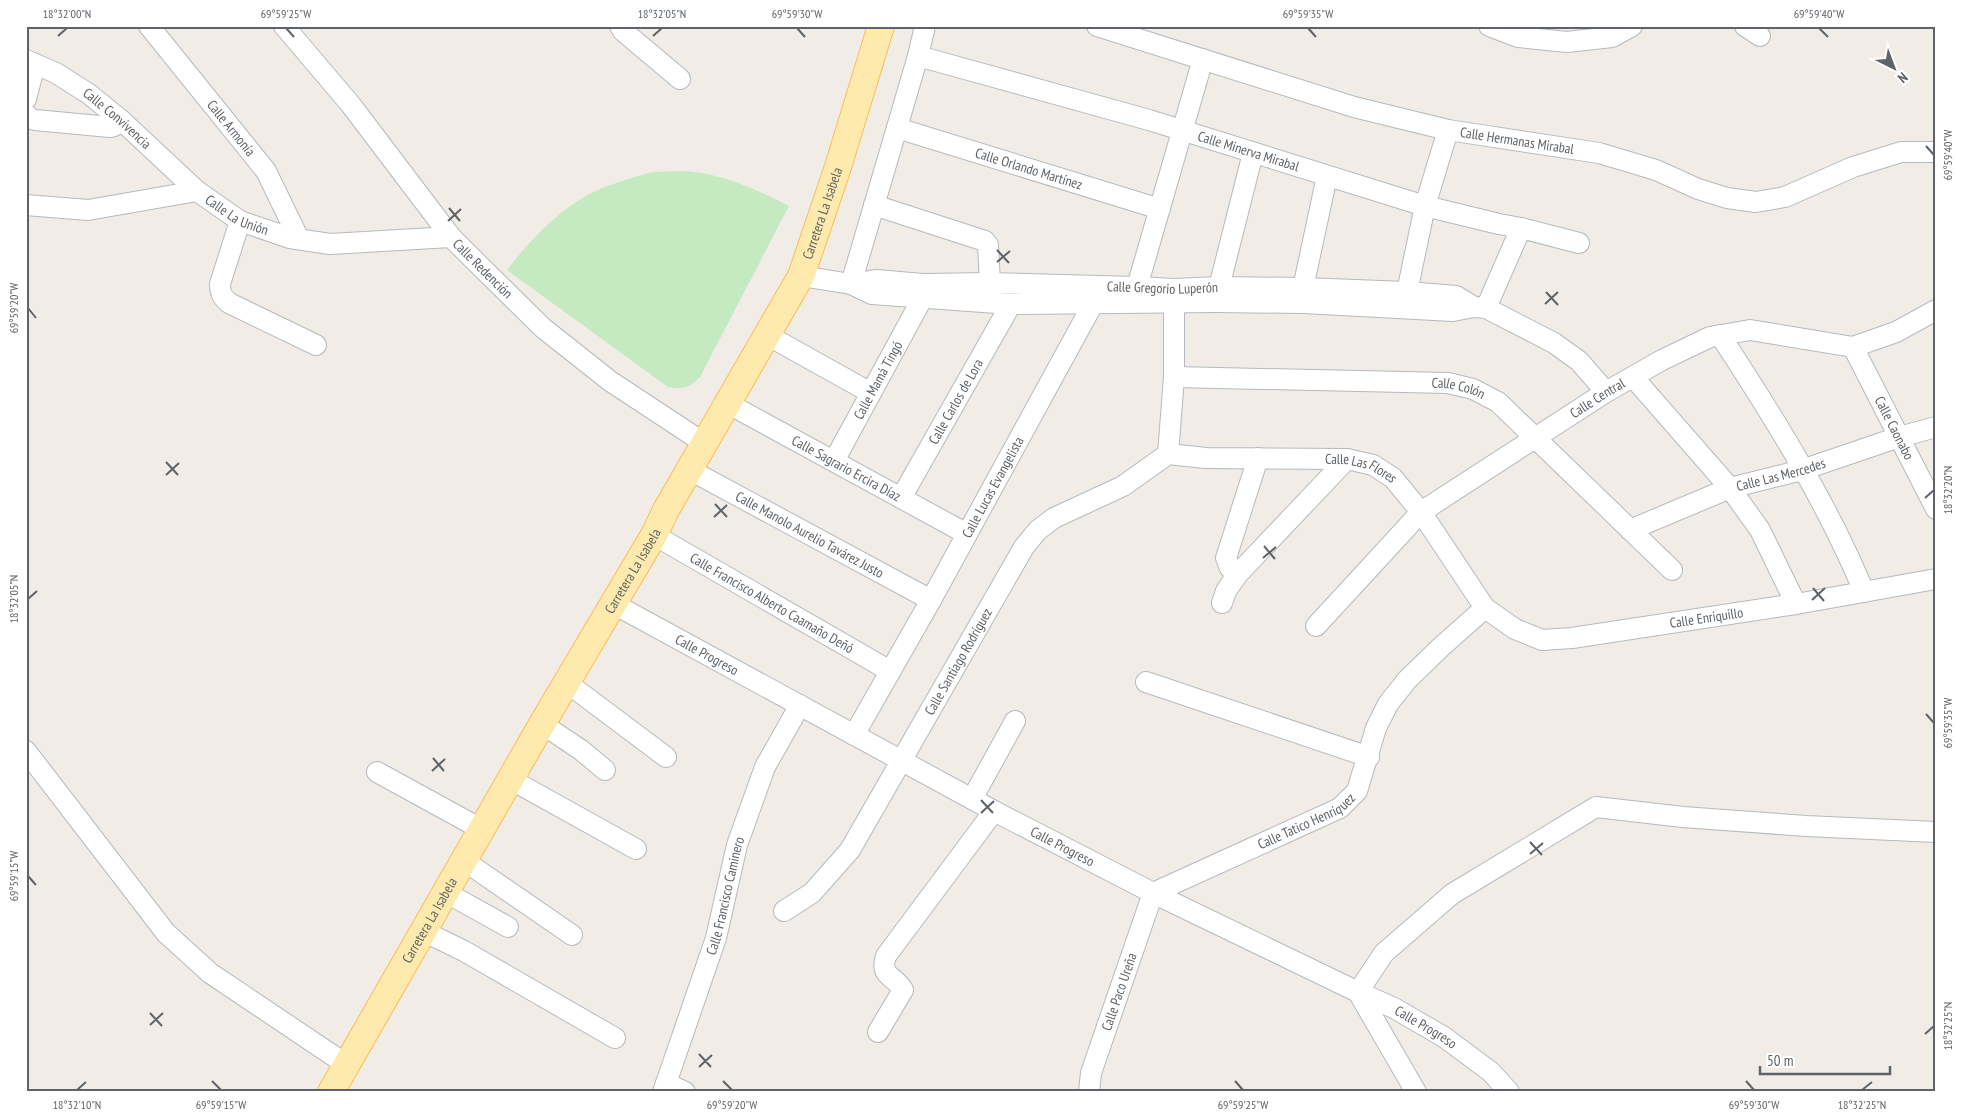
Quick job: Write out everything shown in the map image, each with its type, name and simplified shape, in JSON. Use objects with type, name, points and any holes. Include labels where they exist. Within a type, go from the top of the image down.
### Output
[{"type":"main road","name":"Carretera La Isabela","points":[[333,1091],[422,931],[654,534],[766,335],[802,276],[881,26]]},
{"type":"street","name":"Calle Armonía","points":[[149,26],[266,171],[299,239]]},
{"type":"street","name":"Calle Redención","points":[[284,26],[351,105],[451,237],[543,328],[610,381],[704,443]]},
{"type":"street","points":[[620,26],[623,31],[680,79]]},
{"type":"street","points":[[850,284],[918,56],[925,26]]},
{"type":"street","name":"Calle Hermanas Mirabal","points":[[1097,26],[1354,107],[1448,130],[1599,153],[1656,170],[1698,189],[1727,198],[1756,202],[1785,196],[1853,166],[1901,152],[1936,152]]},
{"type":"street","points":[[1489,26],[1518,37],[1567,42],[1612,37],[1632,26]]},
{"type":"street","name":"Calle Minerva Mirabal","points":[[918,56],[1183,131],[1425,206],[1521,228],[1578,244]]},
{"type":"street","points":[[1137,287],[1203,59]]},
{"type":"street","points":[[26,99],[31,62]]},
{"type":"street","name":"Calle Convivencia","points":[[31,62],[56,73],[89,94],[121,120],[197,191]]},
{"type":"street","points":[[26,114],[29,118],[35,120],[110,126],[114,126],[121,120]]},
{"type":"street","name":"Calle Orlando Martínez","points":[[897,128],[1160,209]]},
{"type":"street","points":[[1407,292],[1425,206],[1448,130]]},
{"type":"street","points":[[1217,294],[1253,153]]},
{"type":"street","points":[[1303,296],[1327,176]]},
{"type":"street","name":"Calle La Unión","points":[[26,205],[88,210],[197,191],[240,221],[290,238],[330,244],[451,237]]},
{"type":"street","points":[[874,205],[985,241],[988,245],[990,284]]},
{"type":"street","points":[[240,221],[220,284],[220,292],[223,297],[229,303],[316,345]]},
{"type":"street","points":[[1480,308],[1521,228]]},
{"type":"street","name":"Calle Gregorio Luperón","points":[[802,276],[850,284],[872,294],[1011,304],[1094,302],[1217,294],[1303,296],[1407,292],[1456,296],[1554,344],[1579,361],[1606,392]]},
{"type":"street","name":"Calle Gregorio Luperón","points":[[850,284],[876,280],[923,284],[1137,287],[1174,296]]},
{"type":"street","points":[[1168,454],[1174,378],[1174,296]]},
{"type":"street","name":"Calle Gregorio Luperón","points":[[1303,296],[1454,311],[1480,308]]},
{"type":"street","name":"Calle Mamá Tingó","points":[[834,461],[922,298]]},
{"type":"street","name":"Calle Lucas Evangelista","points":[[854,735],[931,600],[1094,302]]},
{"type":"street","name":"Calle Carlos de Lora","points":[[901,498],[1011,304]]},
{"type":"street","name":"Calle Central","points":[[1316,626],[1421,512],[1606,392],[1710,337],[1750,330],[1853,347],[1896,332],[1936,310]]},
{"type":"street","points":[[766,335],[871,393]]},
{"type":"street","points":[[1720,335],[1770,411],[1846,549],[1864,592]]},
{"type":"street","name":"Calle Caonabo","points":[[1853,347],[1936,509]]},
{"type":"street","points":[[1633,377],[1730,488],[1760,530],[1796,604]]},
{"type":"street","name":"Calle Colón","points":[[1174,378],[1448,383],[1473,389],[1498,402],[1672,570]]},
{"type":"street","name":"Calle Sagrario Ercira Díaz","points":[[727,403],[967,534]]},
{"type":"street","name":"Calle Las Mercedes","points":[[1630,530],[1730,488],[1802,470],[1899,437],[1936,427]]},
{"type":"street","name":"Calle Las Flores","points":[[1168,454],[1206,458],[1347,459],[1373,465],[1393,478],[1421,512],[1485,608]]},
{"type":"street","name":"Calle Santiago Rodríguez","points":[[784,911],[812,893],[850,850],[1024,547],[1038,530],[1054,518],[1123,486],[1168,454]]},
{"type":"street","points":[[1237,575],[1230,568],[1226,558],[1258,458]]},
{"type":"street","points":[[1222,603],[1226,591],[1237,575],[1347,459]]},
{"type":"street","name":"Calle Manolo Aurelio Tavárez Justo","points":[[690,470],[931,600]]},
{"type":"street","name":"Calle Francisco Alberto Caamaño Deñó","points":[[654,534],[890,671]]},
{"type":"street","name":"Calle Enriquillo","points":[[1485,608],[1515,630],[1542,640],[1572,638],[1796,604],[1936,579]]},
{"type":"street","name":"Calle Progreso","points":[[612,603],[994,811],[1153,893],[1394,1008],[1444,1036],[1491,1072],[1509,1092]]},
{"type":"street","name":"Calle Tatico Henríquez","points":[[1153,893],[1340,808],[1358,791],[1376,728],[1388,704],[1407,680],[1485,608]]},
{"type":"street","points":[[566,682],[666,757]]},
{"type":"street","points":[[1146,682],[1369,757]]},
{"type":"street","name":"Calle Francisco Caminero","points":[[665,1087],[716,938],[737,845],[765,767],[800,705]]},
{"type":"street","points":[[972,799],[1015,721]]},
{"type":"street","points":[[542,724],[581,750],[605,770]]},
{"type":"street","points":[[26,751],[166,934],[210,973],[346,1065]]},
{"type":"street","points":[[377,772],[481,829]]},
{"type":"street","points":[[510,779],[636,849]]},
{"type":"street","points":[[1416,1092],[1358,992],[1384,952],[1452,894],[1596,807],[1683,817],[1936,832]]},
{"type":"street","points":[[878,1032],[903,990],[887,975],[883,965],[886,956],[994,811]]},
{"type":"street","points":[[463,860],[572,935]]},
{"type":"street","points":[[445,892],[508,927]]},
{"type":"street","name":"Calle Paco Ureña","points":[[1089,1092],[1091,1073],[1153,893]]},
{"type":"street","points":[[422,931],[464,951],[615,1038]]},
{"type":"street","points":[[665,1087],[685,1092]]},
{"type":"green space","points":[[690,171],[707,174],[755,190],[789,206],[700,377],[689,386],[682,388],[668,387],[507,270],[540,232],[579,200],[605,187],[652,172]]}]
